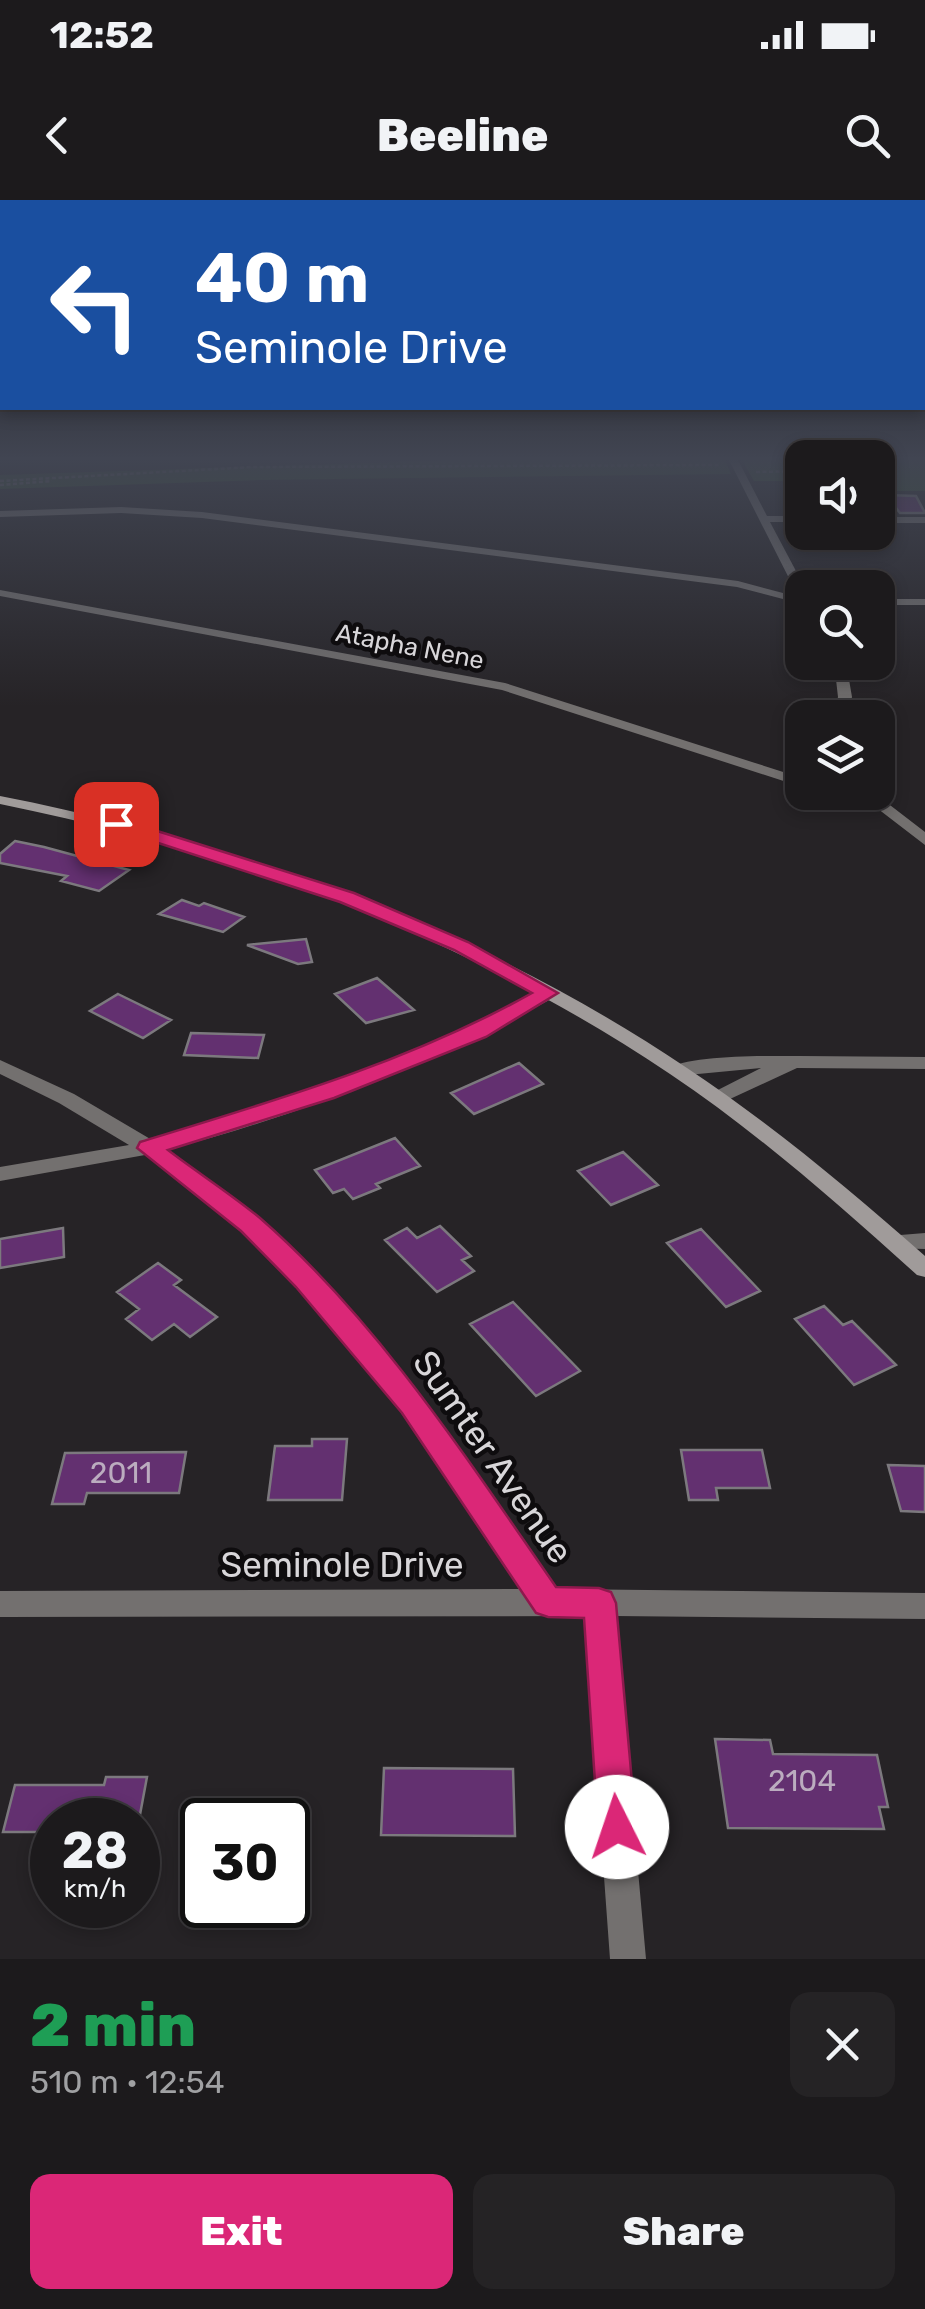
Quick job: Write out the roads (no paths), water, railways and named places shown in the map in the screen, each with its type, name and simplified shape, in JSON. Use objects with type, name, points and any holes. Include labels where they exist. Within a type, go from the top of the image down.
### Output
[{"type":"main road","points":[[0,800],[116,824],[271,870],[400,918],[548,993],[717,1098],[925,1269]]},
{"type":"street","points":[[412,542],[738,584],[785,596]]},
{"type":"street","points":[[772,542],[785,578]]},
{"type":"street","points":[[738,584],[782,576]]},
{"type":"street","name":"Atapha Nene","points":[[0,594],[505,687],[785,777]]},
{"type":"street","points":[[895,602],[925,602]]},
{"type":"street","points":[[885,810],[925,840]]},
{"type":"street","points":[[0,1174],[149,1148],[326,1093],[478,1032],[548,993]]},
{"type":"street","points":[[677,1070],[760,1060],[795,1064],[925,1063]]},
{"type":"street","points":[[717,1098],[763,1074],[795,1064]]},
{"type":"street","name":"Sumter Avenue","points":[[0,1066],[52,1089],[149,1148],[250,1224],[306,1280],[413,1404],[548,1602]]},
{"type":"street","points":[[896,1242],[925,1241]]},
{"type":"street","name":"Seminole Drive","points":[[0,1604],[548,1602],[925,1606]]},
{"type":"street","points":[[599,1603],[628,1959]]}]
